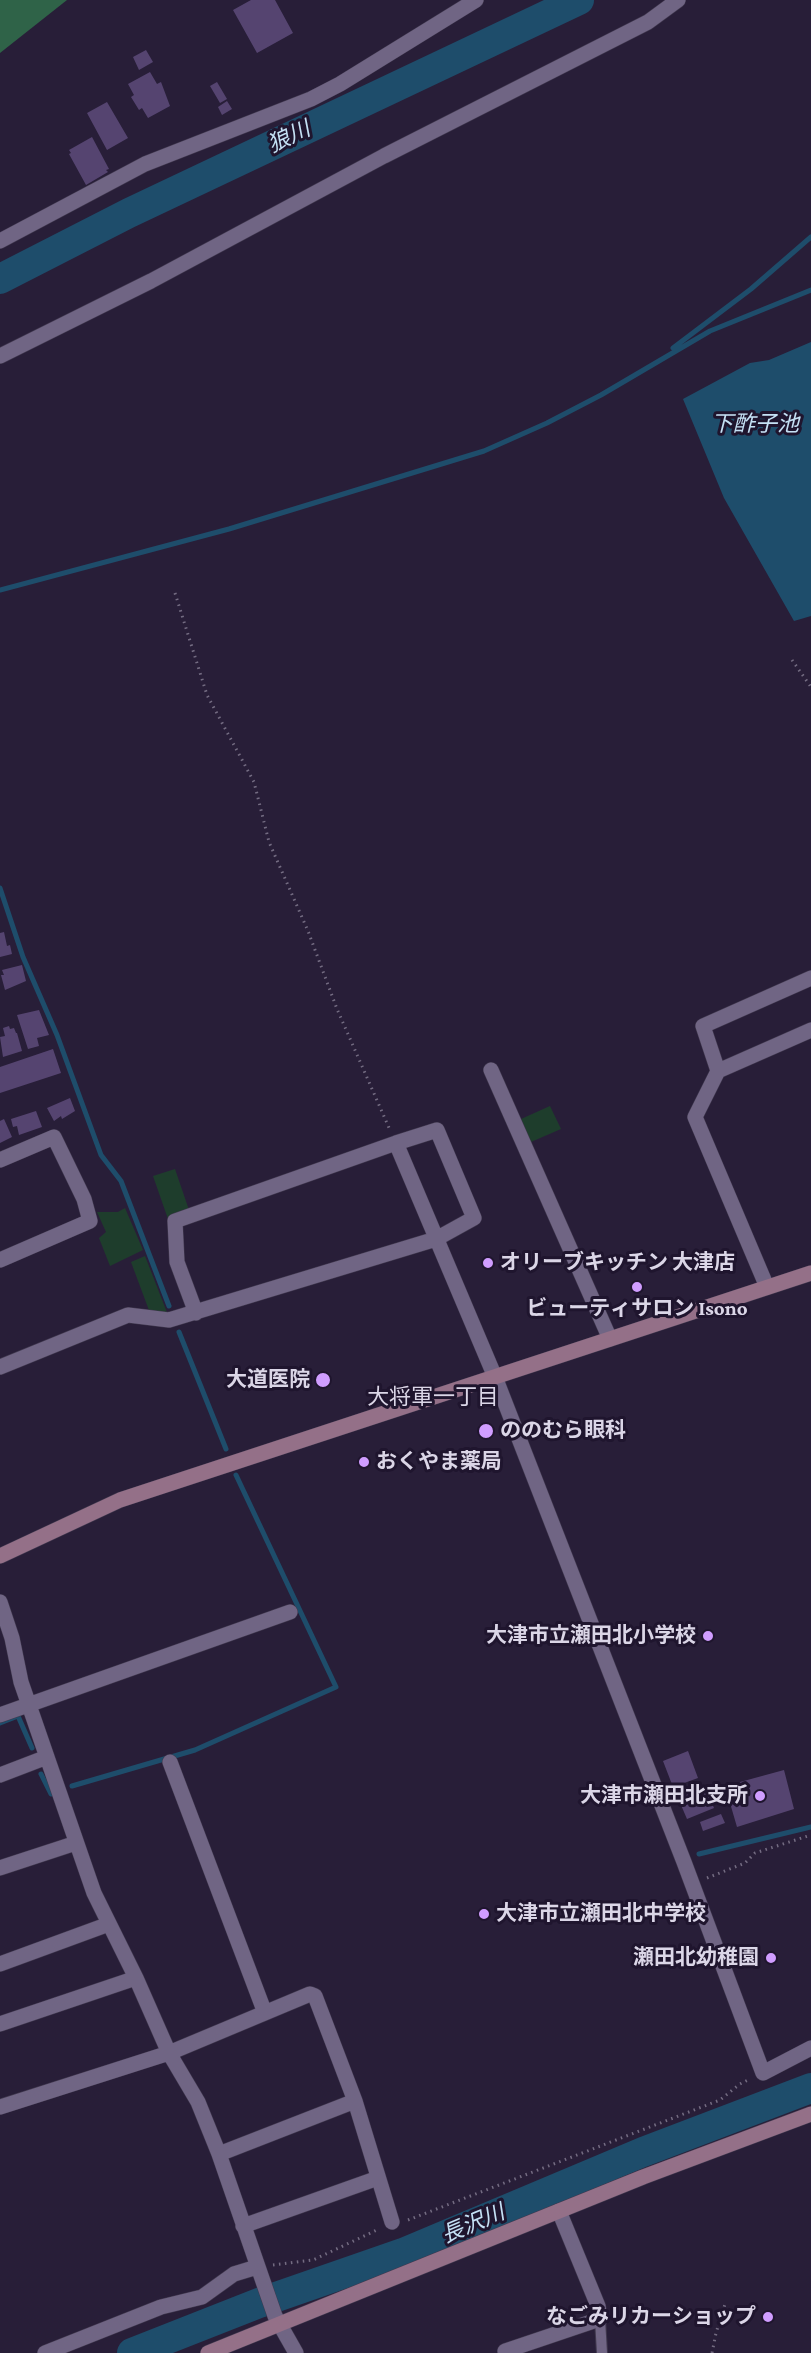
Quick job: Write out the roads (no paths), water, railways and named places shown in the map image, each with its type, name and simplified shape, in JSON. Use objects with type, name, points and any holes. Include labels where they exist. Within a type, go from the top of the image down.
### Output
[{"type":"street","points":[[0,241],[145,164],[311,99],[476,0]]},
{"type":"street","points":[[0,356],[151,280],[384,156],[628,33],[648,22],[678,0]]},
{"type":"street","points":[[718,1071],[703,1026],[811,978]]},
{"type":"street","points":[[767,1287],[695,1117],[718,1071],[811,1030]]},
{"type":"street","points":[[491,1071],[610,1339]]},
{"type":"street","points":[[0,1367],[128,1315],[169,1320],[436,1239],[474,1218],[438,1130],[175,1221],[177,1262],[195,1312]]},
{"type":"street","points":[[0,1160],[54,1137],[84,1199],[90,1221],[0,1260]]},
{"type":"street","points":[[396,1143],[495,1377],[763,2073],[810,2052]]},
{"type":"street","points":[[0,1556],[120,1500],[811,1273]]},
{"type":"street","points":[[0,1602],[12,1638],[21,1682],[93,1893],[136,1978],[169,2053],[198,2102],[219,2154],[258,2272],[278,2320],[296,2353]]},
{"type":"street","points":[[0,1715],[290,1612]]},
{"type":"street","points":[[0,1775],[47,1757]]},
{"type":"street","points":[[170,1762],[265,2013]]},
{"type":"street","points":[[0,1868],[76,1843]]},
{"type":"street","points":[[0,1964],[109,1924]]},
{"type":"street","points":[[0,2024],[136,1978]]},
{"type":"street","points":[[0,2107],[169,2053],[310,1994],[315,1996],[355,2101],[392,2222]]},
{"type":"street","points":[[219,2154],[355,2101]]},
{"type":"street","points":[[208,2353],[278,2320],[811,2114]]},
{"type":"street","points":[[243,2226],[378,2178]]},
{"type":"street","points":[[505,2351],[600,2319],[598,2306],[559,2211]]},
{"type":"street","points":[[45,2353],[161,2307],[202,2297],[234,2274],[258,2272]]},
{"type":"lane","points":[[600,2319],[602,2353]]},
{"type":"water","name":"下酢子池","points":[[811,342],[811,616],[794,621],[724,498],[683,399],[750,363],[769,360]]},
{"type":"waterway","name":"狼川","points":[[0,279],[129,213],[579,0]]},
{"type":"waterway","points":[[673,348],[751,289],[811,237]]},
{"type":"waterway","points":[[0,590],[229,529],[484,451],[547,423],[601,395],[710,331],[811,290]]},
{"type":"waterway","points":[[0,888],[23,957],[57,1035],[101,1155],[121,1181],[169,1306]]},
{"type":"waterway","points":[[179,1332],[226,1449]]},
{"type":"waterway","points":[[72,1786],[195,1750],[336,1687],[236,1475]]},
{"type":"waterway","points":[[0,1723],[18,1716],[32,1748]]},
{"type":"waterway","points":[[41,1774],[51,1794]]},
{"type":"waterway","points":[[699,1854],[811,1827]]},
{"type":"waterway","name":"長沢川","points":[[132,2353],[259,2303],[403,2253],[643,2152],[811,2088]]},
{"type":"place","name":"オリーブキッチン 大津店","points":[[488,1263]]},
{"type":"place","name":"ビューティサロン Isono","points":[[637,1287]]},
{"type":"place","name":"大道医院","points":[[323,1380]]},
{"type":"place","name":"ののむら眼科","points":[[486,1431]]},
{"type":"place","name":"おくやま薬局","points":[[364,1462]]},
{"type":"place","name":"大津市立瀬田北小学校","points":[[708,1636]]},
{"type":"place","name":"大津市瀬田北支所","points":[[760,1796]]},
{"type":"place","name":"大津市立瀬田北中学校","points":[[484,1914]]},
{"type":"place","name":"瀬田北幼稚園","points":[[771,1958]]},
{"type":"place","name":"なごみリカーショップ","points":[[768,2317]]},
{"type":"district","name":"大将軍一丁目","points":[[433,1397]]}]
